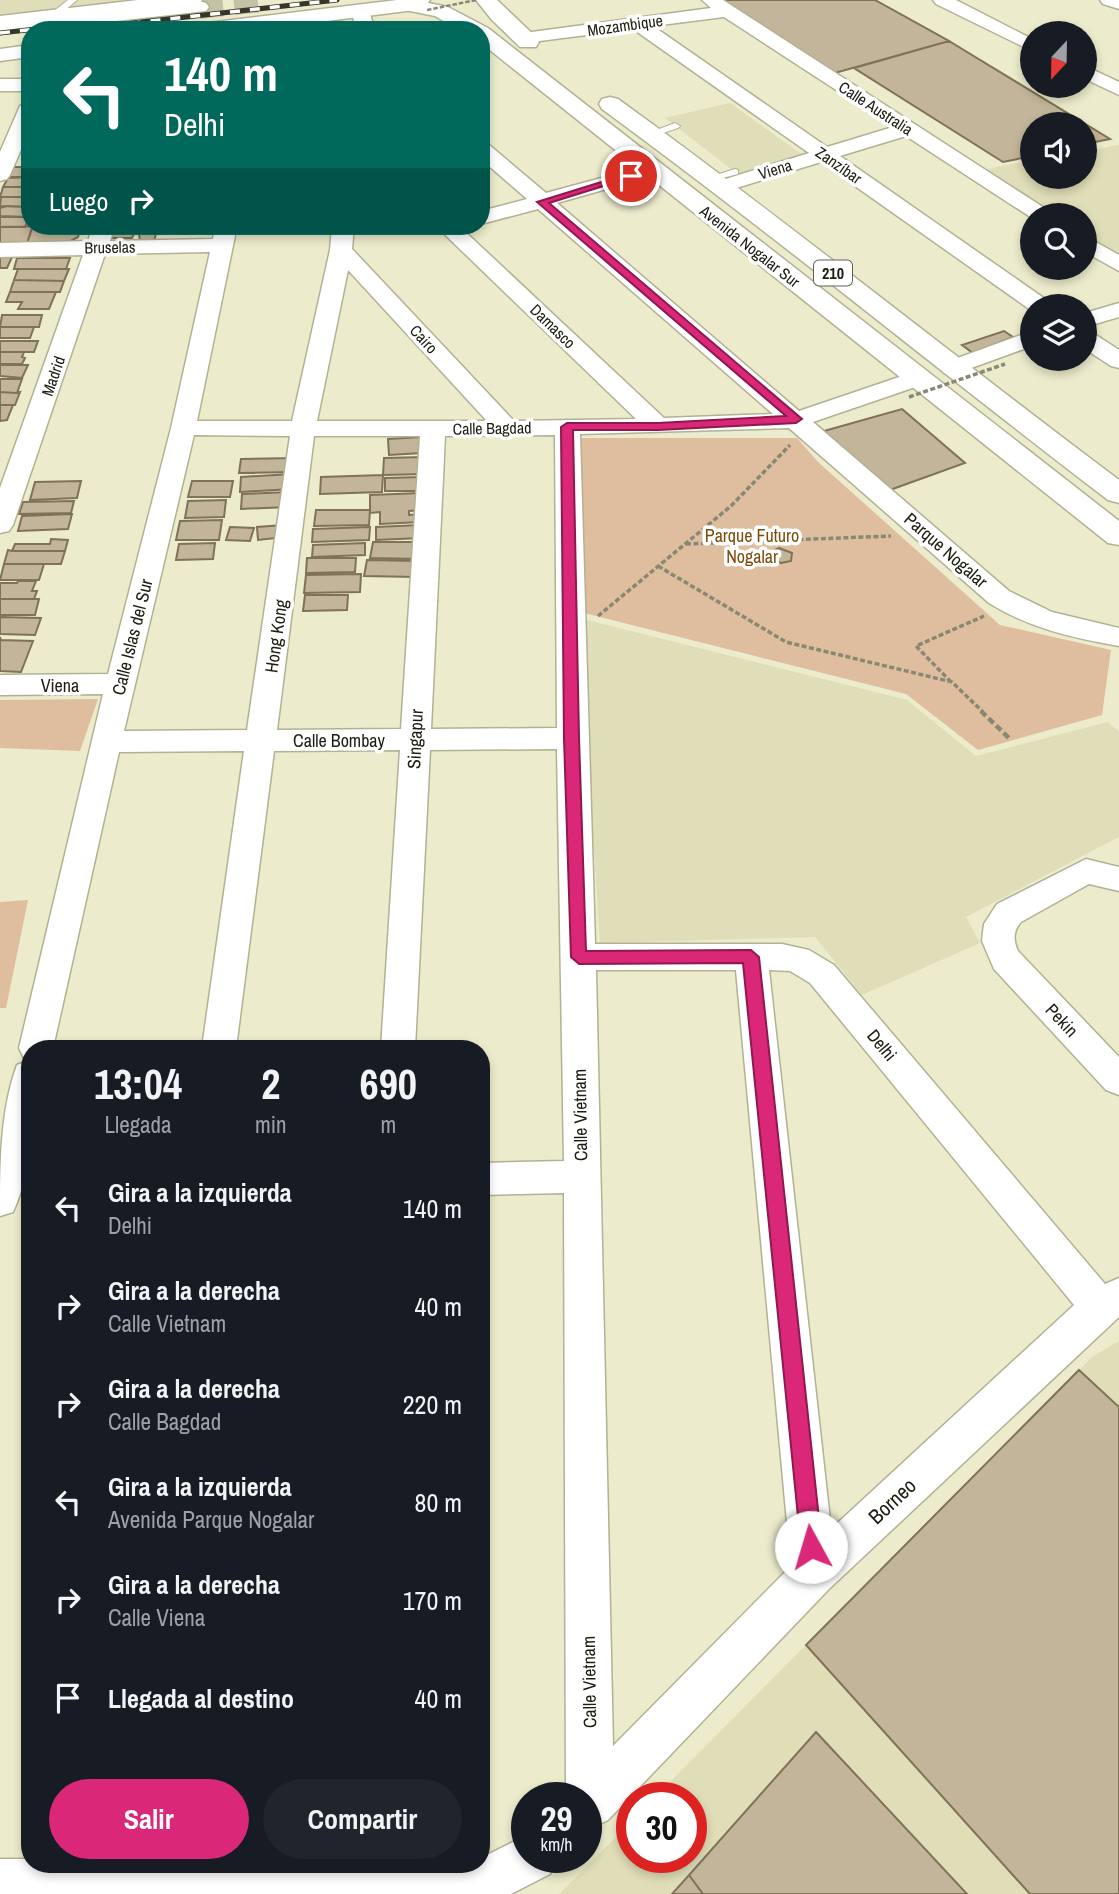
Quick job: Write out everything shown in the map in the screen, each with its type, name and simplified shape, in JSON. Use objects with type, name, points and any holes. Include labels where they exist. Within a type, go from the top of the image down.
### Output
[{"type":"main road","name":"Avenida Nogalar Sur","points":[[455,0],[471,21]]},
{"type":"main road","points":[[0,22],[150,2],[196,4]]},
{"type":"main road","points":[[57,21],[196,4]]},
{"type":"main road","points":[[363,21],[418,5],[441,11],[460,21]]},
{"type":"main road","name":"Avenida Nogalar Sur","points":[[497,5],[524,38],[664,130],[952,368],[1119,494]]},
{"type":"main road","points":[[0,28],[21,25]]},
{"type":"main road","name":"Avenida Nogalar Sur","points":[[490,40],[653,170],[914,387],[1119,536]]},
{"type":"main road","points":[[0,47],[21,45]]},
{"type":"main road","points":[[0,55],[21,52]]},
{"type":"street","points":[[942,0],[1020,40]]},
{"type":"street","points":[[1110,0],[1119,4]]},
{"type":"street","name":"Mozambique","points":[[524,38],[638,23],[718,5]]},
{"type":"street","name":"Calle Australia","points":[[718,5],[1023,203]]},
{"type":"street","name":"Zanzíbar","points":[[638,23],[1023,294]]},
{"type":"street","points":[[1097,78],[1119,89]]},
{"type":"street","points":[[0,85],[21,85]]},
{"type":"street","points":[[0,175],[21,127]]},
{"type":"street","name":"Viena","points":[[723,179],[824,154],[907,129]]},
{"type":"street","name":"Parque Nogalar","points":[[490,156],[797,429],[999,597],[1017,609],[1064,626],[1119,637]]},
{"type":"street","points":[[490,216],[653,170]]},
{"type":"street","name":"Bruselas","points":[[0,250],[101,237],[223,235]]},
{"type":"street","name":"Calle Islas del Sur","points":[[38,1040],[120,684],[183,428],[223,235]]},
{"type":"street","name":"Damasco","points":[[458,235],[658,426]]},
{"type":"street","name":"Madrid","points":[[0,525],[101,237]]},
{"type":"street","name":"Cairo","points":[[342,238],[506,427]]},
{"type":"street","name":"Hong Kong","points":[[220,1040],[303,429],[342,238]]},
{"type":"street","points":[[1097,250],[1119,264]]},
{"type":"street","points":[[1097,316],[1119,310]]},
{"type":"street","points":[[952,368],[1020,342]]},
{"type":"street","points":[[1097,346],[1119,361]]},
{"type":"street","name":"Calle Bagdad","points":[[183,428],[658,426],[797,429],[914,387]]},
{"type":"street","name":"Calle Vietnam","points":[[567,427],[579,957],[588,1782]]},
{"type":"street","name":"Singapur","points":[[398,1040],[433,429]]},
{"type":"street","points":[[0,444],[29,444]]},
{"type":"street","name":"Viena","points":[[0,685],[120,684]]},
{"type":"street","name":"Calle Bombay","points":[[107,742],[572,738]]},
{"type":"street","name":"Pekin","points":[[1119,878],[1086,871],[1009,913],[1000,923],[997,934],[997,944],[1006,960],[1119,1080]]},
{"type":"street","name":"Delhi","points":[[579,957],[797,959],[822,974],[1110,1301]]},
{"type":"street","points":[[751,957],[814,1574]]},
{"type":"street","points":[[11,1192],[21,1130]]},
{"type":"street","points":[[490,1180],[581,1178]]},
{"type":"street","name":"Borneo","points":[[602,1791],[814,1574],[1110,1301]]},
{"type":"street","points":[[0,1883],[98,1874],[348,1881],[439,1890],[484,1882],[511,1868]]},
{"type":"lane","points":[[53,16],[73,0]]},
{"type":"path","points":[[418,5],[476,0]]},
{"type":"path","points":[[914,387],[1005,363]]},
{"type":"path","points":[[598,616],[731,506],[797,429]]},
{"type":"path","points":[[685,544],[902,535]]},
{"type":"path","points":[[658,566],[786,642],[952,682]]},
{"type":"path","points":[[988,614],[916,646],[1011,740]]},
{"type":"shaded area","points":[[0,0],[142,0],[0,16]]},
{"type":"shaded area","points":[[730,103],[804,156],[740,176],[665,118]]},
{"type":"shaded area","points":[[1119,145],[1119,258],[1097,244],[1097,203],[1034,203],[982,170],[1020,162],[1020,189],[1097,189],[1097,149]]},
{"type":"shaded area","points":[[579,618],[907,700],[976,756],[1108,722],[1119,732],[1119,837],[966,917],[980,943],[862,995],[815,937],[600,943]]},
{"type":"shaded area","points":[[1119,1341],[1119,1894],[559,1894],[580,1873],[602,1873],[602,1851],[616,1837],[616,1873],[707,1873],[707,1782],[670,1782],[1092,1357]]},
{"type":"green space","name":"Parque Futuro Nogalar","points":[[578,438],[797,438],[818,462],[1000,625],[1111,650],[1102,715],[978,750],[906,694],[580,612]]},
{"type":"green space","points":[[98,699],[80,751],[0,748],[0,700]]},
{"type":"green space","points":[[28,900],[6,1008],[0,1008],[0,902]]},
{"type":"building","points":[[721,0],[875,0],[949,41],[835,73]]},
{"type":"building","points":[[949,41],[1020,84],[1020,98],[1043,98],[1066,112],[1020,112],[1020,158],[1003,162],[854,68]]},
{"type":"building","points":[[1097,131],[1110,139],[1097,142]]},
{"type":"building","points":[[12,167],[21,167],[21,177],[7,177]]},
{"type":"building","points":[[21,177],[21,187],[3,187],[8,178]]},
{"type":"building","points":[[3,187],[21,187],[21,197],[0,197]]},
{"type":"building","points":[[1,197],[21,197],[21,207],[0,206]]},
{"type":"building","points":[[21,207],[21,217],[0,216],[0,208]]},
{"type":"building","points":[[0,217],[21,217],[21,227],[0,227]]},
{"type":"building","points":[[21,226],[21,235],[30,235],[27,243],[0,243],[0,227]]},
{"type":"building","points":[[30,235],[79,235],[67,243],[27,243]]},
{"type":"building","points":[[110,235],[134,235],[132,238],[109,238]]},
{"type":"building","points":[[139,235],[156,235],[154,241],[140,241]]},
{"type":"building","points":[[0,255],[13,255],[7,268],[0,268]]},
{"type":"building","points":[[17,258],[70,258],[66,269],[14,269]]},
{"type":"building","points":[[18,269],[69,269],[64,281],[14,280]]},
{"type":"building","points":[[14,280],[64,281],[60,292],[10,292]]},
{"type":"building","points":[[10,292],[56,292],[49,309],[18,309],[22,302],[6,302]]},
{"type":"building","points":[[2,315],[42,315],[39,327],[0,327]]},
{"type":"building","points":[[0,327],[34,327],[30,338],[0,338]]},
{"type":"building","points":[[1004,331],[1013,337],[973,353],[962,345]]},
{"type":"building","points":[[0,341],[38,341],[34,352],[0,352]]},
{"type":"building","points":[[0,352],[24,352],[22,357],[25,358],[22,364],[0,364]]},
{"type":"building","points":[[0,365],[28,365],[22,378],[0,376]]},
{"type":"building","points":[[0,379],[22,379],[17,393],[0,392]]},
{"type":"building","points":[[0,392],[20,392],[15,405],[0,405]]},
{"type":"building","points":[[0,405],[13,405],[7,420],[0,421]]},
{"type":"building","points":[[902,409],[965,463],[887,491],[817,433]]},
{"type":"building","points":[[421,437],[422,453],[389,455],[388,439]]},
{"type":"building","points":[[424,457],[424,474],[383,475],[384,458]]},
{"type":"building","points":[[296,458],[295,472],[239,473],[241,459]]},
{"type":"building","points":[[292,474],[292,489],[240,492],[241,477]]},
{"type":"building","points":[[383,475],[382,492],[320,494],[321,477]]},
{"type":"building","points":[[422,477],[422,491],[385,491],[385,478]]},
{"type":"building","points":[[81,481],[77,498],[30,500],[35,482]]},
{"type":"building","points":[[192,481],[233,481],[230,497],[188,497]]},
{"type":"building","points":[[289,492],[288,507],[241,509],[242,494]]},
{"type":"building","points":[[421,493],[422,510],[409,511],[409,515],[420,514],[420,522],[380,524],[380,512],[370,513],[370,495]]},
{"type":"building","points":[[226,500],[224,517],[185,518],[188,501]]},
{"type":"building","points":[[74,501],[71,513],[19,514],[23,502]]},
{"type":"building","points":[[316,510],[370,510],[369,525],[314,526]]},
{"type":"building","points":[[72,514],[68,529],[18,531],[22,516]]},
{"type":"building","points":[[222,520],[219,540],[176,540],[180,521]]},
{"type":"building","points":[[283,525],[284,537],[258,540],[257,527]]},
{"type":"building","points":[[420,525],[421,538],[376,540],[376,527]]},
{"type":"building","points":[[230,527],[254,528],[250,541],[226,540]]},
{"type":"building","points":[[370,527],[369,540],[312,542],[313,529]]},
{"type":"building","points":[[51,539],[68,540],[65,551],[12,551],[15,544],[50,544]]},
{"type":"building","points":[[373,542],[422,542],[420,559],[370,558]]},
{"type":"building","points":[[215,543],[213,559],[176,560],[179,544]]},
{"type":"building","points":[[365,543],[365,555],[312,557],[313,545]]},
{"type":"building","points":[[779,548],[792,553],[791,561],[781,563],[771,559],[770,552]]},
{"type":"building","points":[[8,550],[65,551],[61,564],[4,564]]},
{"type":"building","points":[[307,558],[356,558],[355,572],[306,573]]},
{"type":"building","points":[[367,560],[418,561],[416,577],[364,576]]},
{"type":"building","points":[[4,564],[44,564],[39,580],[0,580]]},
{"type":"building","points":[[361,574],[360,592],[304,593],[306,575]]},
{"type":"building","points":[[36,581],[32,591],[37,591],[34,599],[0,599],[0,583]]},
{"type":"building","points":[[305,595],[348,595],[347,610],[303,611]]},
{"type":"building","points":[[0,599],[39,599],[35,615],[0,615]]},
{"type":"building","points":[[0,617],[41,618],[35,635],[0,634]]},
{"type":"building","points":[[0,637],[1,640],[33,641],[21,672],[0,671]]},
{"type":"building","points":[[1079,1370],[1119,1407],[1119,1894],[1030,1894],[806,1645]]},
{"type":"building","points":[[816,1732],[967,1894],[703,1894],[689,1875],[707,1873],[707,1855]]},
{"type":"building","points":[[689,1875],[703,1894],[672,1894]]},
{"type":"tunnel","points":[[199,7],[262,0]]},
{"type":"railway","points":[[151,21],[337,0]]},
{"type":"railway","points":[[0,33],[21,31]]},
{"type":"route","points":[[631,176],[542,202],[796,419],[658,426],[567,427],[579,957],[751,957],[811,1547]]}]
